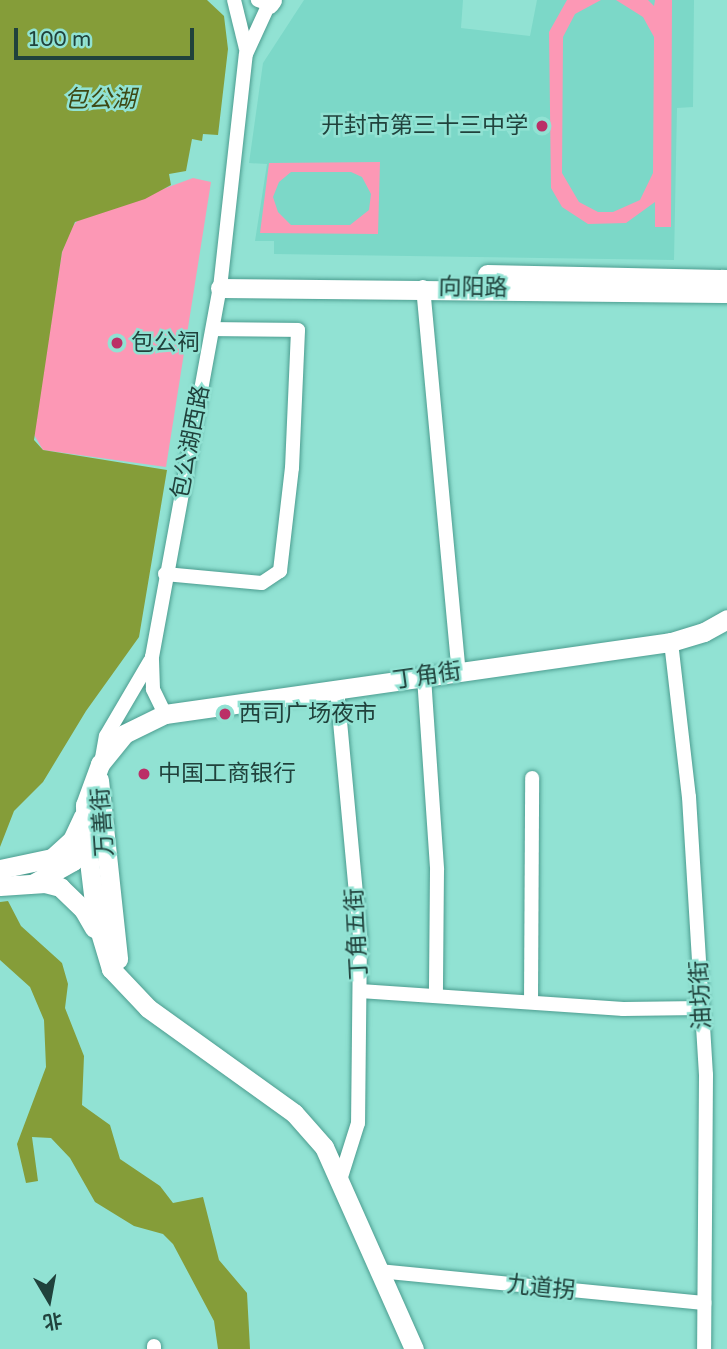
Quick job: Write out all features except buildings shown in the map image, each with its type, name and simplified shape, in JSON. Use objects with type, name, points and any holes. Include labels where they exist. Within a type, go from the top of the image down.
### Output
[{"type":"street","points":[[234,0],[242,18],[246,54]]},
{"type":"street","name":"包公湖西路","points":[[166,713],[153,689],[152,657],[165,574],[213,329],[246,54],[266,1]]},
{"type":"street","name":"向阳路","points":[[220,282],[459,274],[727,279]]},
{"type":"street","name":"向阳路","points":[[220,282],[727,293]]},
{"type":"street","points":[[423,287],[459,672]]},
{"type":"street","points":[[165,574],[262,583],[274,579],[281,571],[292,468],[299,330],[213,329]]},
{"type":"street","name":"丁角街","points":[[100,764],[124,734],[166,713],[671,642],[704,632],[727,619]]},
{"type":"street","name":"油坊街","points":[[671,642],[689,797],[706,1075],[704,1349]]},
{"type":"street","points":[[100,764],[106,736],[152,657]]},
{"type":"street","points":[[424,677],[437,870],[436,996]]},
{"type":"street","name":"丁角五街","points":[[337,689],[360,936],[358,1122],[341,1177]]},
{"type":"street","name":"万善街","points":[[100,764],[92,803],[108,946],[133,991],[148,1008],[294,1113],[324,1147],[341,1177],[378,1271],[414,1349]]},
{"type":"street","points":[[531,1002],[533,778]]},
{"type":"street","points":[[0,886],[73,861],[86,836],[92,803]]},
{"type":"street","points":[[40,871],[72,840],[92,803]]},
{"type":"street","name":"万善街","points":[[86,836],[94,909]]},
{"type":"street","points":[[0,869],[40,871],[94,909],[108,946]]},
{"type":"street","points":[[40,871],[73,898],[108,946]]},
{"type":"street","points":[[360,991],[531,1002],[701,1008]]},
{"type":"street","name":"九道拐","points":[[378,1271],[704,1303]]},
{"type":"shaded area","name":"开封市第三十三中学","points":[[304,0],[463,0],[461,28],[530,36],[537,0],[694,0],[693,107],[677,108],[674,260],[274,254],[274,241],[255,241],[267,164],[249,163],[263,63]]},
{"type":"shaded area","points":[[567,0],[601,0],[575,14],[563,37],[562,173],[579,202],[598,212],[613,212],[640,200],[653,173],[654,37],[643,17],[616,0],[648,0],[654,6],[655,0],[672,0],[671,227],[655,227],[655,202],[626,223],[588,224],[562,207],[551,188],[549,32]]},
{"type":"shaded area","points":[[380,162],[378,234],[260,233],[269,163]],"holes":[[[291,172],[351,172],[362,177],[371,194],[369,210],[350,225],[291,225],[278,212],[273,197],[279,182]]]},
{"type":"shaded area","name":"包公祠","points":[[193,178],[211,182],[166,467],[43,450],[33,433],[62,252],[71,228],[78,220]]},
{"type":"water","name":"包公湖","points":[[0,0],[207,0],[224,16],[228,49],[218,135],[203,134],[202,141],[192,139],[186,171],[169,174],[171,185],[145,199],[75,222],[62,252],[34,440],[43,450],[167,470],[139,637],[86,711],[43,782],[14,811],[0,847]]},
{"type":"water","points":[[8,901],[21,926],[62,963],[68,984],[65,1008],[84,1056],[82,1105],[110,1125],[120,1159],[160,1186],[173,1203],[203,1197],[219,1260],[247,1293],[250,1349],[218,1349],[214,1321],[173,1244],[163,1234],[134,1226],[95,1202],[70,1158],[51,1138],[32,1137],[38,1181],[26,1183],[17,1144],[46,1067],[44,1020],[30,987],[0,960],[0,902]]},
{"type":"place","name":"开封市第三十三中学","points":[[542,126]]},
{"type":"place","name":"包公祠","points":[[117,343]]},
{"type":"place","name":"西司广场夜市","points":[[225,714]]},
{"type":"place","name":"中国工商银行","points":[[144,774]]}]
